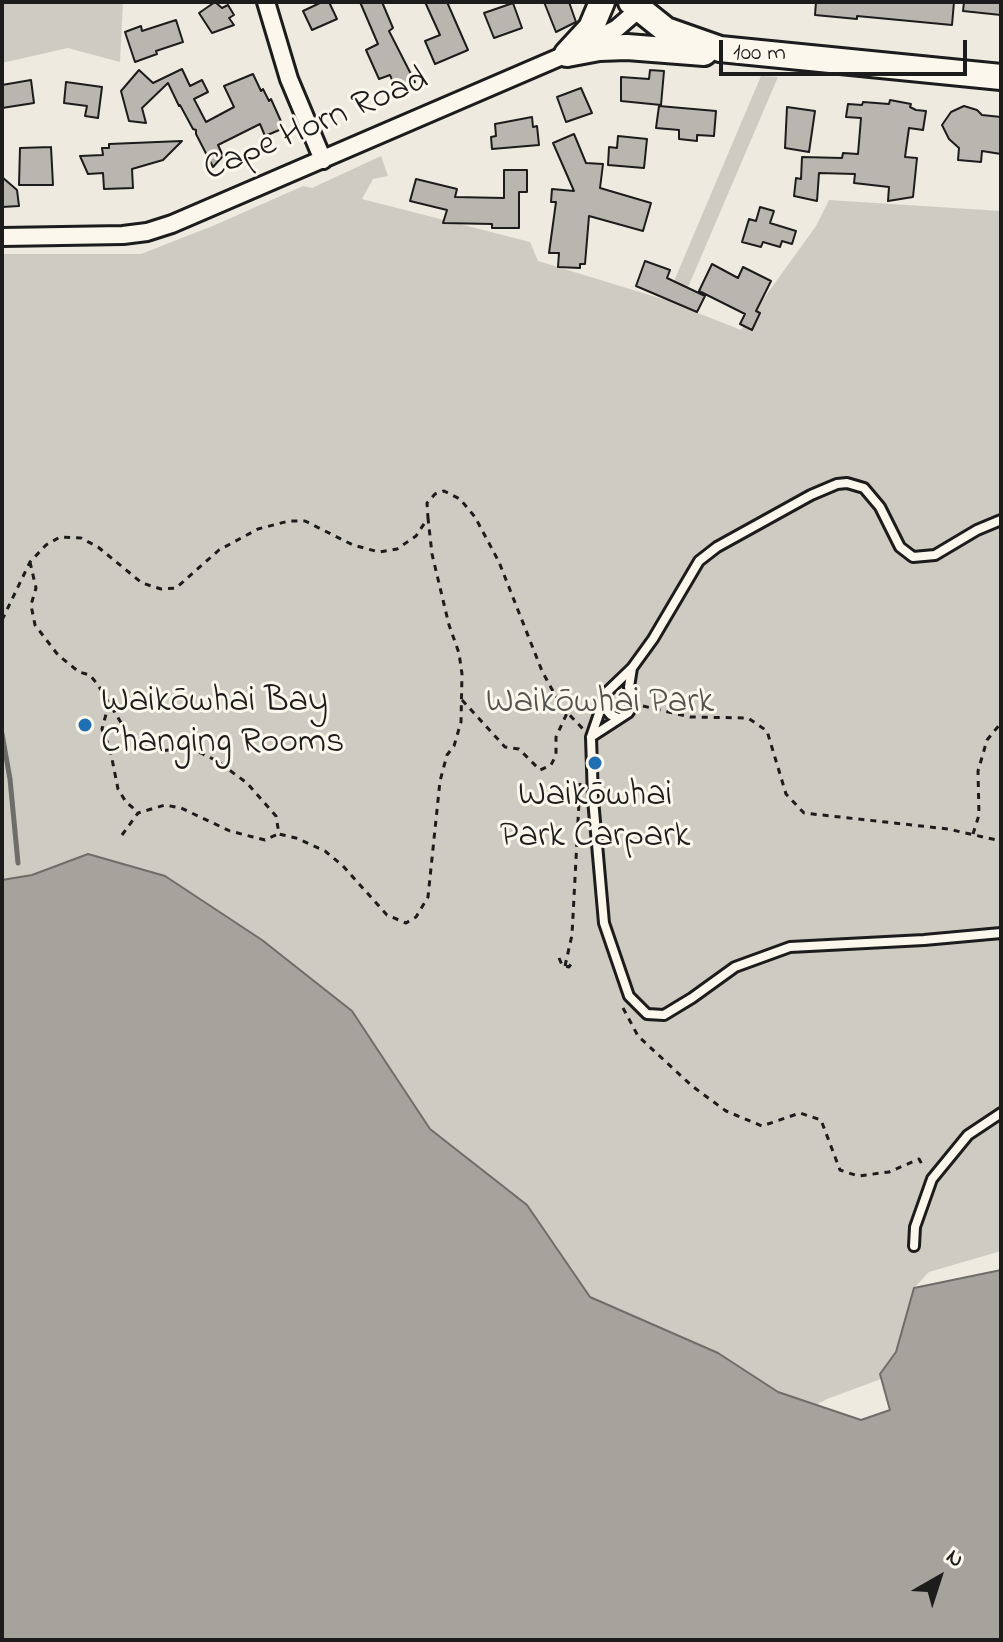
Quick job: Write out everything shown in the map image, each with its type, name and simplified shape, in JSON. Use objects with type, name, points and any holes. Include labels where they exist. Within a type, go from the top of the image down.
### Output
[{"type":"main road","points":[[567,54],[591,28],[602,2]]},
{"type":"main road","points":[[634,6],[666,30],[720,49],[1001,77]]},
{"type":"main road","points":[[567,54],[627,47],[693,53],[740,52]]},
{"type":"street","points":[[266,2],[289,79],[323,160]]},
{"type":"street","name":"Cape Horn Road","points":[[2,237],[123,235],[172,224],[567,54],[616,29],[634,6]]},
{"type":"lane","points":[[1001,520],[977,530],[935,555],[913,557],[900,547],[880,507],[864,488],[847,483],[824,489],[717,547],[699,561],[653,639],[632,668],[611,687],[591,737],[604,923],[629,996],[647,1014],[664,1015],[735,967],[790,947],[1001,933]]},
{"type":"lane","points":[[591,737],[628,713],[632,702],[629,687],[632,668]]},
{"type":"lane","points":[[603,702],[606,711],[618,718]]},
{"type":"lane","points":[[914,1246],[915,1227],[932,1179],[968,1135],[1001,1113]]},
{"type":"path","points":[[122,835],[138,813],[165,805],[181,808],[230,831],[253,837],[265,840],[279,834],[296,838],[325,851],[343,866],[387,915],[406,923],[416,917],[428,897],[440,781],[461,722],[459,653],[432,554],[428,518],[427,503],[435,494],[444,491],[460,499],[475,517],[499,562],[542,671],[567,713],[591,737]]},
{"type":"path","points":[[2,620],[30,562],[46,545],[60,537],[81,538],[98,547],[142,583],[161,589],[176,588],[219,550],[258,529],[289,521],[305,521],[353,545],[379,552],[397,549],[416,536],[428,518]]},
{"type":"path","points":[[30,562],[36,588],[31,605],[35,625],[58,655],[79,672],[90,675],[128,734],[140,745],[159,751],[181,749],[201,753],[247,783],[276,816],[279,834]]},
{"type":"path","points":[[462,699],[505,747],[519,749],[540,770],[551,765],[556,755],[556,737],[567,713]]},
{"type":"path","points":[[632,702],[690,717],[748,718],[767,731],[786,794],[804,813],[973,834],[1001,841]]},
{"type":"path","points":[[109,703],[102,729],[110,749],[118,789],[138,813]]},
{"type":"path","points":[[973,834],[979,815],[978,771],[987,740],[1001,723]]},
{"type":"path","points":[[565,966],[572,935],[579,785],[592,773]]},
{"type":"path","points":[[559,958],[562,965],[569,967],[574,960]]},
{"type":"path","points":[[623,981],[619,992],[625,1016],[638,1036],[711,1101],[762,1126],[800,1113],[821,1120],[840,1170],[858,1176],[889,1172],[919,1159],[932,1179]]},
{"type":"green space","points":[[2,2],[123,2],[120,62],[68,48],[2,63]]},
{"type":"green space","name":"Waikōwhai Park","points":[[761,76],[778,77],[680,306],[741,330],[816,226],[829,200],[1001,211],[1001,1251],[929,1272],[915,1287],[1001,1270],[891,1410],[881,1379],[763,1422],[528,1276],[483,1170],[430,1129],[365,1031],[56,866],[32,875],[2,880],[2,254],[141,254],[303,186],[312,188],[381,156],[388,176],[373,179],[362,199],[530,242],[538,261],[666,300]]},
{"type":"shaded area","points":[[88,854],[165,876],[262,940],[352,1011],[430,1129],[527,1205],[590,1297],[718,1353],[778,1392],[861,1420],[890,1410],[880,1374],[896,1352],[914,1288],[1001,1270],[1001,1640],[2,1640],[2,880],[32,875]]},
{"type":"building","points":[[215,2],[222,8],[228,5],[234,15],[229,18],[234,25],[212,33],[199,13]]},
{"type":"building","points":[[329,2],[337,19],[312,30],[303,11]]},
{"type":"building","points":[[360,2],[382,2],[393,28],[389,31],[415,82],[396,90],[390,75],[379,79],[366,50],[378,44]]},
{"type":"building","points":[[425,2],[447,2],[468,50],[435,64],[425,41],[440,35]]},
{"type":"building","points":[[544,2],[569,2],[576,22],[556,32]]},
{"type":"building","points":[[816,2],[954,2],[952,25],[815,15]]},
{"type":"building","points":[[964,2],[1001,2],[1001,15],[963,11]]},
{"type":"building","points":[[513,3],[522,28],[494,38],[484,13]]},
{"type":"building","points":[[176,20],[183,42],[135,62],[125,32],[141,26],[142,31]]},
{"type":"building","points":[[182,69],[190,86],[202,80],[208,92],[194,99],[206,122],[234,107],[224,86],[253,74],[261,91],[263,89],[269,101],[271,99],[284,128],[265,136],[260,124],[218,145],[223,156],[213,167],[196,130],[168,83],[142,108],[146,123],[129,121],[121,91],[139,70],[153,83]]},
{"type":"building","points":[[650,70],[664,71],[661,105],[621,101],[621,77],[649,79]]},
{"type":"building","points":[[31,80],[34,103],[2,108],[2,85]]},
{"type":"building","points":[[66,82],[102,87],[98,118],[85,116],[87,106],[64,103]]},
{"type":"building","points":[[581,88],[592,113],[566,122],[557,97]]},
{"type":"building","points":[[890,100],[926,111],[923,130],[909,128],[905,157],[917,158],[913,197],[888,201],[889,187],[854,183],[855,174],[819,173],[817,201],[794,196],[796,178],[801,179],[802,157],[842,158],[843,153],[858,154],[861,118],[846,117],[848,104],[889,104]]},
{"type":"building","points":[[659,106],[716,111],[714,136],[697,135],[697,141],[679,139],[679,130],[656,128]]},
{"type":"building","points":[[964,106],[982,115],[1001,117],[1001,154],[982,151],[981,162],[958,160],[959,148],[949,139],[942,125],[951,112]]},
{"type":"building","points":[[787,107],[815,111],[809,152],[785,148]]},
{"type":"building","points":[[532,117],[533,127],[537,126],[539,145],[492,149],[491,137],[496,136],[495,124]]},
{"type":"building","points":[[574,134],[586,163],[603,164],[600,188],[651,203],[643,231],[589,216],[585,264],[580,264],[580,268],[558,267],[559,253],[549,253],[556,202],[551,202],[552,189],[574,191],[553,143]]},
{"type":"building","points":[[618,136],[647,139],[644,168],[608,165],[609,147],[617,148]]},
{"type":"building","points":[[182,141],[163,160],[132,169],[133,188],[104,189],[103,173],[88,174],[80,156],[103,155],[102,148],[109,148],[109,144]]},
{"type":"building","points":[[51,147],[53,185],[19,185],[20,148]]},
{"type":"building","points":[[504,170],[527,170],[527,192],[519,192],[519,228],[443,223],[447,210],[410,201],[416,179],[457,189],[455,197],[504,198]]},
{"type":"building","points":[[2,177],[17,190],[19,206],[2,207]]},
{"type":"building","points":[[760,207],[774,211],[770,223],[796,231],[792,244],[782,241],[780,247],[763,242],[761,247],[742,242],[749,219],[756,221]]},
{"type":"building","points":[[645,261],[670,270],[667,278],[705,296],[697,312],[636,286]]},
{"type":"building","points":[[712,264],[738,278],[743,267],[771,281],[756,311],[760,313],[752,330],[740,324],[745,314],[699,291]]},
{"type":"waterway","points":[[2,734],[10,779],[18,863]]},
{"type":"place","name":"Waikōwhai Bay Changing Rooms","points":[[85,725]]},
{"type":"place","name":"Waikōwhai Park Carpark","points":[[595,763]]}]
